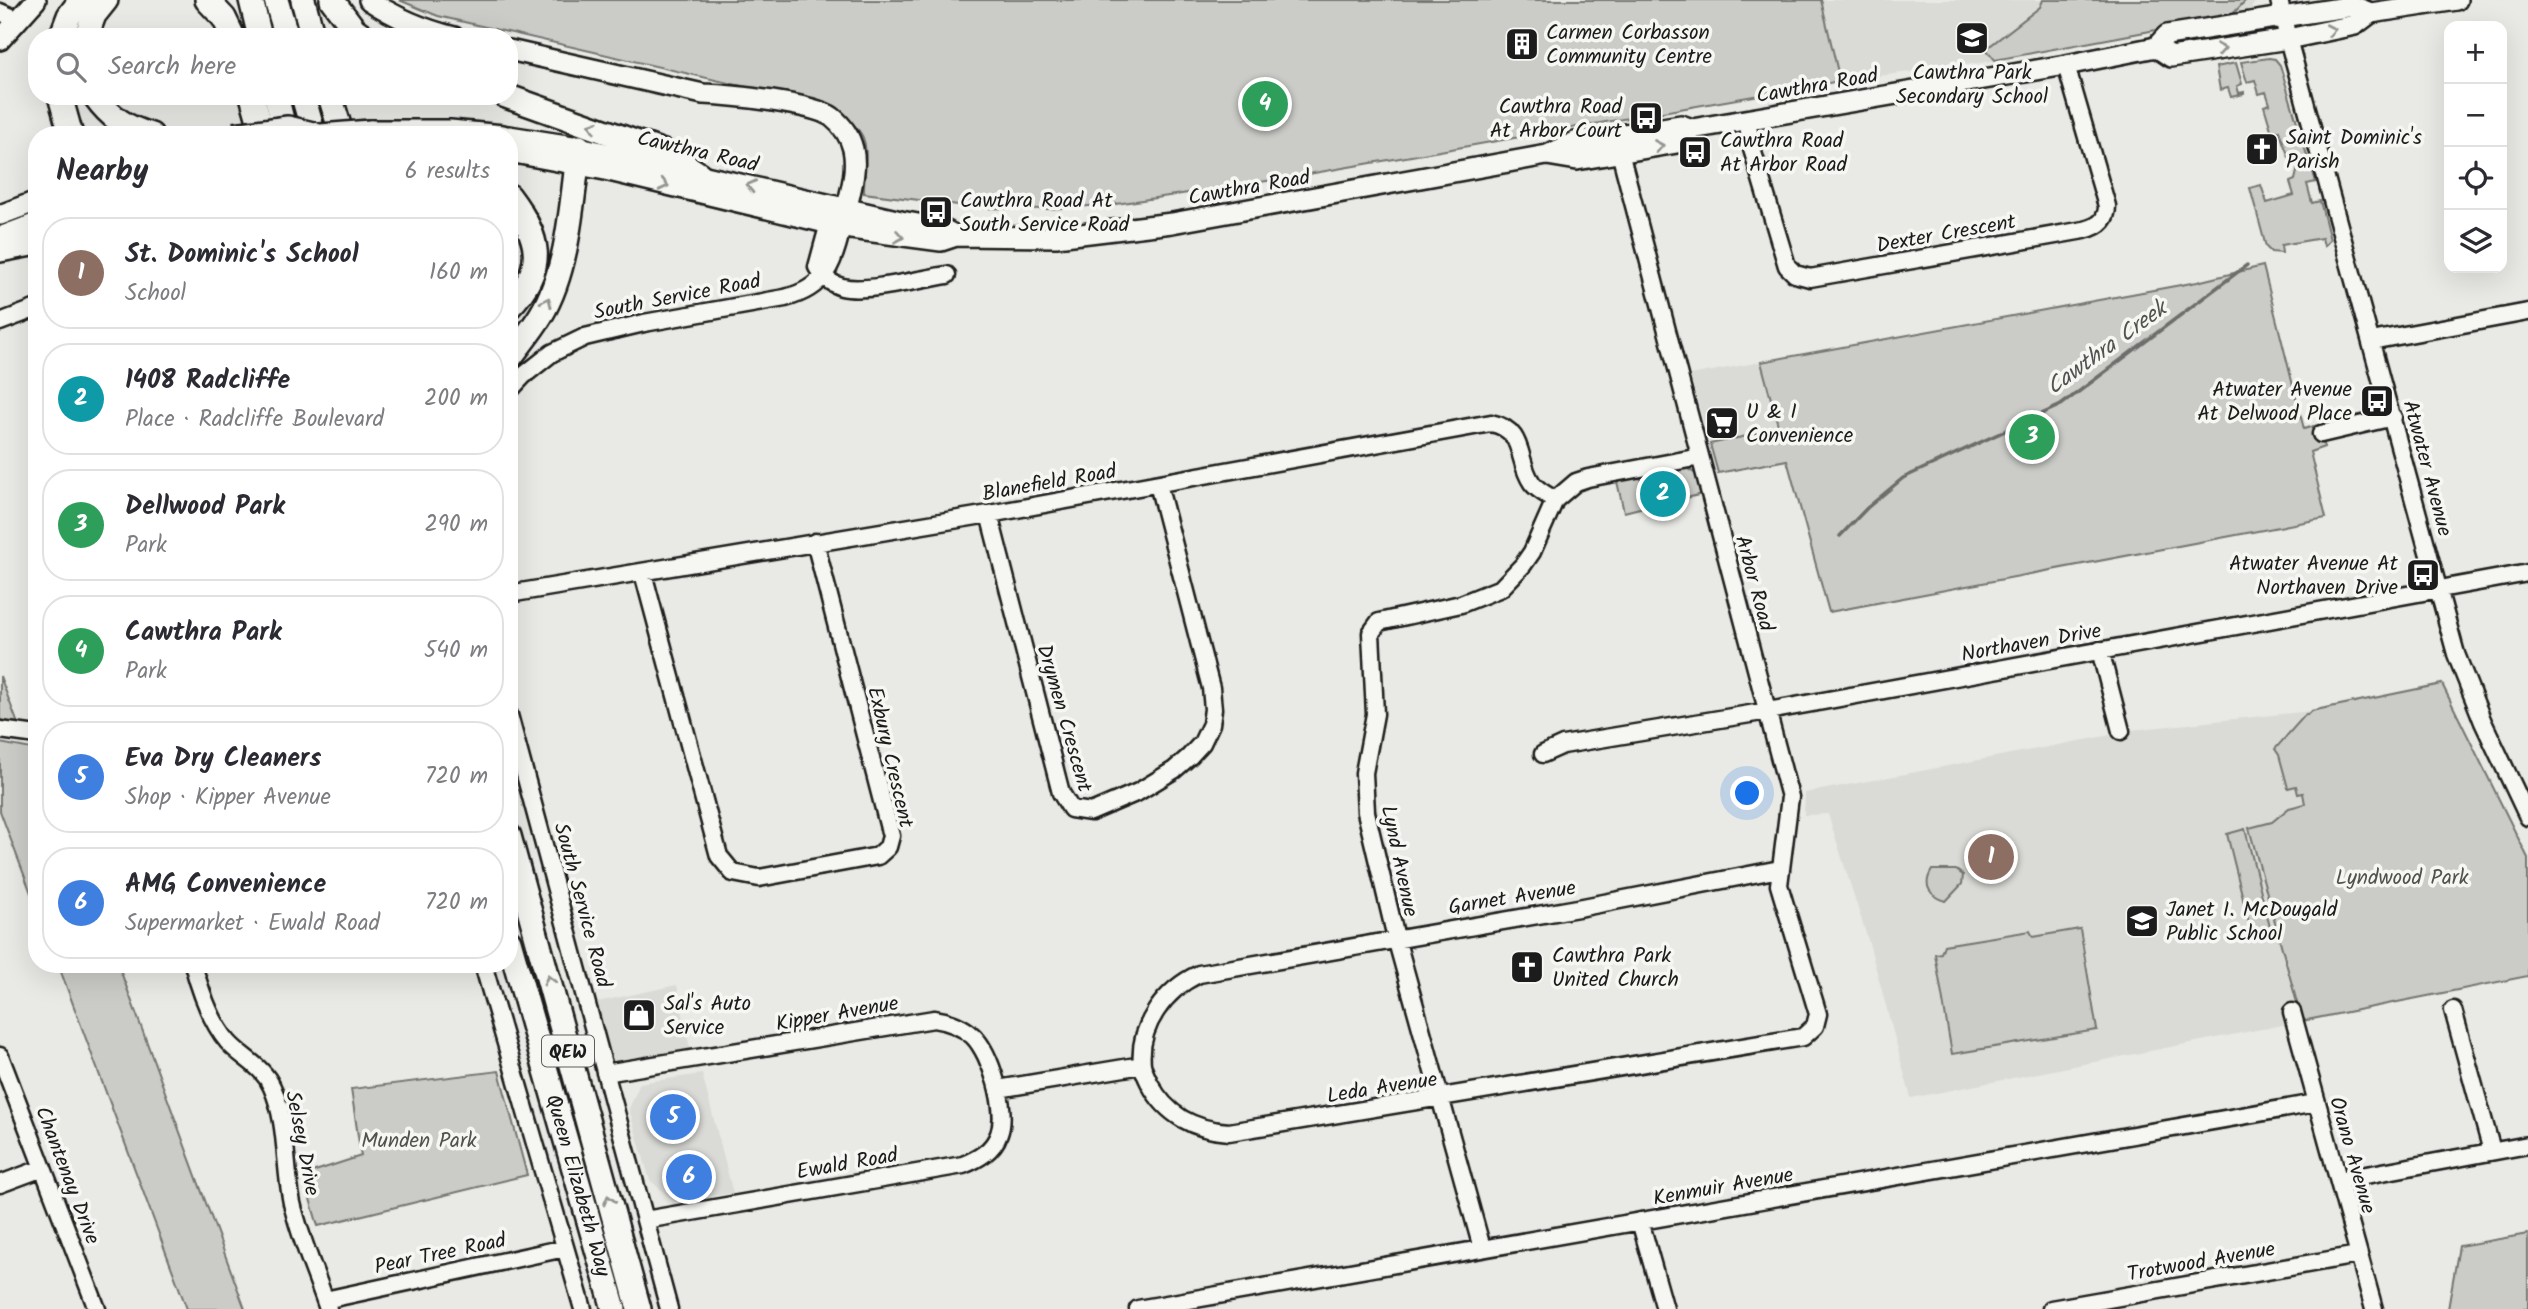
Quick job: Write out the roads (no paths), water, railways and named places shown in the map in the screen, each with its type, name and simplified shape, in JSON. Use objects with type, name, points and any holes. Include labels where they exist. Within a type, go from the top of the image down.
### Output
[{"type":"highway","points":[[64,28],[80,0]]},
{"type":"highway","points":[[89,28],[94,15],[106,0]]},
{"type":"highway","points":[[207,0],[228,28]]},
{"type":"highway","points":[[251,0],[258,28]]},
{"type":"highway","points":[[276,0],[284,28]]},
{"type":"highway","points":[[303,0],[311,28]]},
{"type":"highway","points":[[332,0],[353,28]]},
{"type":"highway","points":[[518,100],[666,153],[699,174]]},
{"type":"highway","points":[[63,105],[68,126]]},
{"type":"highway","points":[[102,105],[110,115],[128,126]]},
{"type":"highway","points":[[254,105],[260,126]]},
{"type":"highway","points":[[278,105],[284,126]]},
{"type":"highway","points":[[305,105],[311,126]]},
{"type":"highway","points":[[333,105],[339,126]]},
{"type":"highway","points":[[518,347],[542,314],[552,291],[563,254],[578,155]]},
{"type":"highway","points":[[518,208],[527,219],[535,244],[534,271],[525,291],[518,298]]},
{"type":"highway","points":[[0,250],[28,245]]},
{"type":"highway","name":"Queen Elizabeth Way","points":[[518,869],[639,1309]]},
{"type":"highway","name":"Queen Elizabeth Way","points":[[518,973],[614,1309]]},
{"type":"main road","points":[[0,40],[36,0]]},
{"type":"main road","points":[[369,0],[400,20],[420,28]]},
{"type":"main road","name":"Cawthra Road","points":[[2157,47],[2171,57],[2288,39],[2355,25],[2371,13],[2457,0]]},
{"type":"main road","name":"Cawthra Road","points":[[518,138],[578,155],[838,216],[942,228],[956,236],[1056,237],[1172,223],[1547,155],[1577,160],[1618,144],[1684,142],[1692,130],[2157,47],[2167,34],[2281,9],[2353,6],[2371,13]]},
{"type":"main road","points":[[518,52],[704,94],[733,95],[813,109],[831,117],[847,134],[852,146],[854,168],[838,216]]},
{"type":"main road","name":"Cawthra Road","points":[[518,152],[578,155],[699,174],[838,216]]},
{"type":"main road","points":[[0,215],[28,204]]},
{"type":"main road","points":[[0,237],[28,226]]},
{"type":"street","name":"Atwater Avenue","points":[[2281,9],[2438,590],[2466,682],[2528,817]]},
{"type":"street","points":[[0,12],[19,20]]},
{"type":"street","name":"Dexter Crescent","points":[[1747,120],[1752,149],[1787,266],[1795,274],[1810,278],[2084,230],[2101,223],[2107,206],[2066,65]]},
{"type":"street","name":"Arbor Road","points":[[1618,144],[1790,797],[1779,885],[1818,1014],[1815,1026],[1803,1037]]},
{"type":"street","points":[[838,216],[817,267],[822,276],[845,288],[861,288],[947,275]]},
{"type":"street","name":"South Service Road","points":[[518,381],[552,353],[585,337],[644,323],[795,296],[807,291],[822,276]]},
{"type":"street","points":[[0,322],[28,311]]},
{"type":"street","points":[[2371,341],[2528,312]]},
{"type":"street","points":[[2321,434],[2393,417]]},
{"type":"street","name":"Blanefield Road","points":[[518,593],[989,514],[1491,423],[1501,425],[1512,433],[1533,486],[1555,500]]},
{"type":"street","points":[[1555,500],[1576,482],[1588,478],[1700,457]]},
{"type":"street","name":"Drymen Crescent","points":[[989,514],[1060,793],[1071,809],[1087,813],[1138,792],[1174,770],[1202,743],[1212,717],[1212,695],[1158,484]]},
{"type":"street","name":"Lynd Avenue","points":[[1482,1248],[1396,938],[1366,813],[1364,773],[1375,714],[1375,683],[1370,647],[1372,629],[1379,622],[1461,604],[1501,588],[1524,565],[1532,552],[1555,500]]},
{"type":"street","name":"Exbury Crescent","points":[[643,573],[719,856],[733,873],[759,878],[878,856],[888,846],[891,835],[816,542]]},
{"type":"street","name":"Northaven Drive","points":[[1544,754],[1563,745],[1768,711],[2528,573]]},
{"type":"street","points":[[2100,650],[2121,731]]},
{"type":"street","points":[[0,730],[28,734]]},
{"type":"street","name":"South Service Road","points":[[518,749],[669,1309]]},
{"type":"street","name":"Garnet Avenue","points":[[1142,1065],[1152,1016],[1166,997],[1187,980],[1216,970],[1578,908],[1780,869]]},
{"type":"street","name":"Selsey Drive","points":[[196,973],[201,992],[221,1032],[234,1048],[259,1068],[273,1089],[281,1116],[292,1203],[326,1304]]},
{"type":"street","points":[[486,973],[583,1309]]},
{"type":"street","points":[[2453,1010],[2492,1151]]},
{"type":"street","name":"Orano Avenue","points":[[2292,1012],[2374,1309]]},
{"type":"street","name":"Kipper Avenue","points":[[605,1073],[934,1019],[960,1026],[972,1035],[980,1044],[998,1089]]},
{"type":"street","name":"Leda Avenue","points":[[1142,1065],[1156,1096],[1169,1110],[1185,1121],[1213,1131],[1245,1130],[1803,1037]]},
{"type":"street","name":"Chantenay Drive","points":[[0,1056],[97,1309]]},
{"type":"street","points":[[998,1089],[1142,1065]]},
{"type":"street","name":"Ewald Road","points":[[645,1220],[963,1165],[981,1158],[996,1141],[1001,1120],[998,1089]]},
{"type":"street","name":"Kenmuir Avenue","points":[[1138,1309],[2316,1103]]},
{"type":"street","points":[[2339,1180],[2528,1145]]},
{"type":"street","points":[[0,1184],[43,1168]]},
{"type":"street","points":[[1640,1222],[1665,1309]]},
{"type":"street","name":"Pear Tree Road","points":[[326,1304],[565,1248]]},
{"type":"street","name":"Trotwood Avenue","points":[[2052,1309],[2358,1255]]},
{"type":"waterway","name":"Cawthra Creek","points":[[1840,536],[1867,508],[1903,478],[2061,405],[2247,265]]},
{"type":"place","name":"Cawthra Park Secondary School","points":[[1972,38]]},
{"type":"place","name":"Carmen Corbasson Community Centre","points":[[1522,44]]},
{"type":"place","name":"Cawthra Park","points":[[1265,104]]},
{"type":"place","name":"Cawthra Road At Arbor Court","points":[[1646,118]]},
{"type":"place","name":"Saint Dominic's Parish","points":[[2262,149]]},
{"type":"place","name":"Cawthra Road At Arbor Road","points":[[1695,152]]},
{"type":"place","name":"Cawthra Road At South Service Road","points":[[936,212]]},
{"type":"place","name":"Atwater Avenue At Delwood Place","points":[[2377,401]]},
{"type":"place","name":"U & I Convenience","points":[[1722,423]]},
{"type":"place","name":"Dellwood Park","points":[[2032,437]]},
{"type":"place","name":"1408 Radcliffe","points":[[1663,494]]},
{"type":"place","name":"Atwater Avenue At Northaven Drive","points":[[2423,575]]},
{"type":"place","name":"St. Dominic's School","points":[[1991,857]]},
{"type":"place","name":"Janet I. McDougald Public School","points":[[2142,921]]},
{"type":"place","name":"Cawthra Park United Church","points":[[1527,967]]},
{"type":"place","name":"Sal's Auto Service","points":[[639,1015]]},
{"type":"place","name":"Eva Dry Cleaners","points":[[673,1117]]},
{"type":"place","name":"AMG Convenience","points":[[689,1177]]},
{"type":"park label","name":"Lyndwood Park","points":[[2402,877]]},
{"type":"park label","name":"Munden Park","points":[[419,1140]]}]
